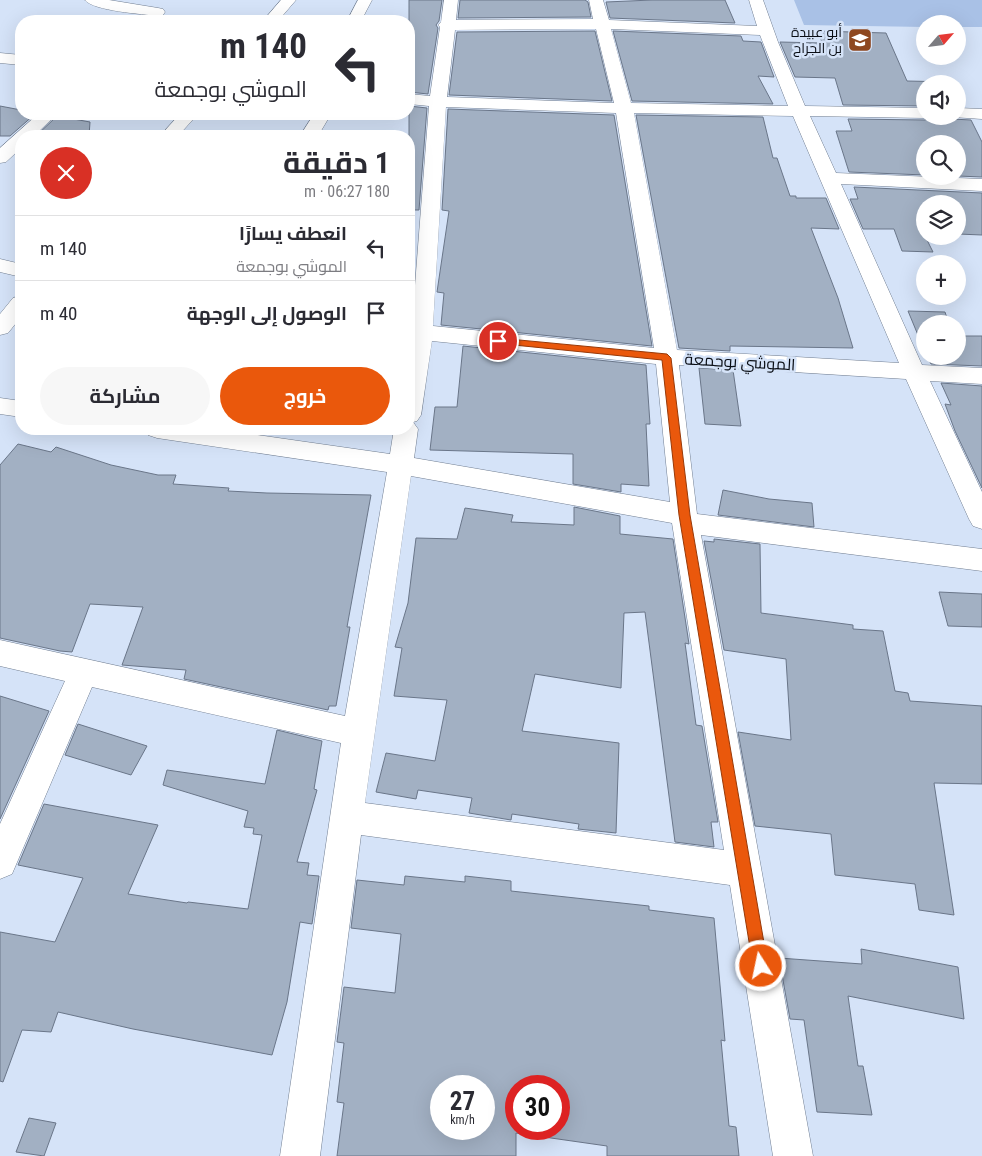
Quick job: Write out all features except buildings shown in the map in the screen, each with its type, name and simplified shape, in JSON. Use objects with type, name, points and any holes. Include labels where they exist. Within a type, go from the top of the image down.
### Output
[{"type":"street","points":[[92,0],[145,15]]},
{"type":"street","points":[[155,15],[171,0]]},
{"type":"street","points":[[275,15],[289,0]]},
{"type":"street","points":[[357,15],[365,0]]},
{"type":"street","points":[[416,332],[446,25],[451,0]]},
{"type":"street","points":[[756,0],[766,31],[829,178],[914,372],[982,519]]},
{"type":"street","points":[[446,25],[599,12],[766,31]]},
{"type":"street","points":[[599,12],[624,108],[667,358],[685,519],[793,1156]]},
{"type":"street","points":[[0,58],[15,59]]},
{"type":"street","points":[[415,100],[624,108],[916,113]]},
{"type":"street","points":[[966,114],[982,114]]},
{"type":"street","points":[[30,130],[41,120]]},
{"type":"street","points":[[173,130],[183,120]]},
{"type":"street","points":[[1,155],[15,143]]},
{"type":"street","points":[[829,178],[982,185]]},
{"type":"street","points":[[0,265],[15,269]]},
{"type":"street","points":[[0,328],[15,310]]},
{"type":"street","name":"الموشي بوجمعة","points":[[416,332],[667,358],[982,376]]},
{"type":"street","points":[[0,406],[15,408]]},
{"type":"street","points":[[198,435],[400,465],[685,519],[982,560]]},
{"type":"street","points":[[300,1156],[358,733],[405,435]]},
{"type":"street","points":[[0,653],[358,733]]},
{"type":"street","points":[[0,862],[84,672]]},
{"type":"street","points":[[347,817],[744,870]]},
{"type":"shaded area","points":[[794,0],[982,0],[982,27],[966,27],[966,15],[916,15],[916,27],[804,25]]},
{"type":"place","name":"أبو عبيدة بن الجراح","points":[[860,40]]},
{"type":"route","points":[[498,341],[667,358],[684,515],[761,966]]}]
